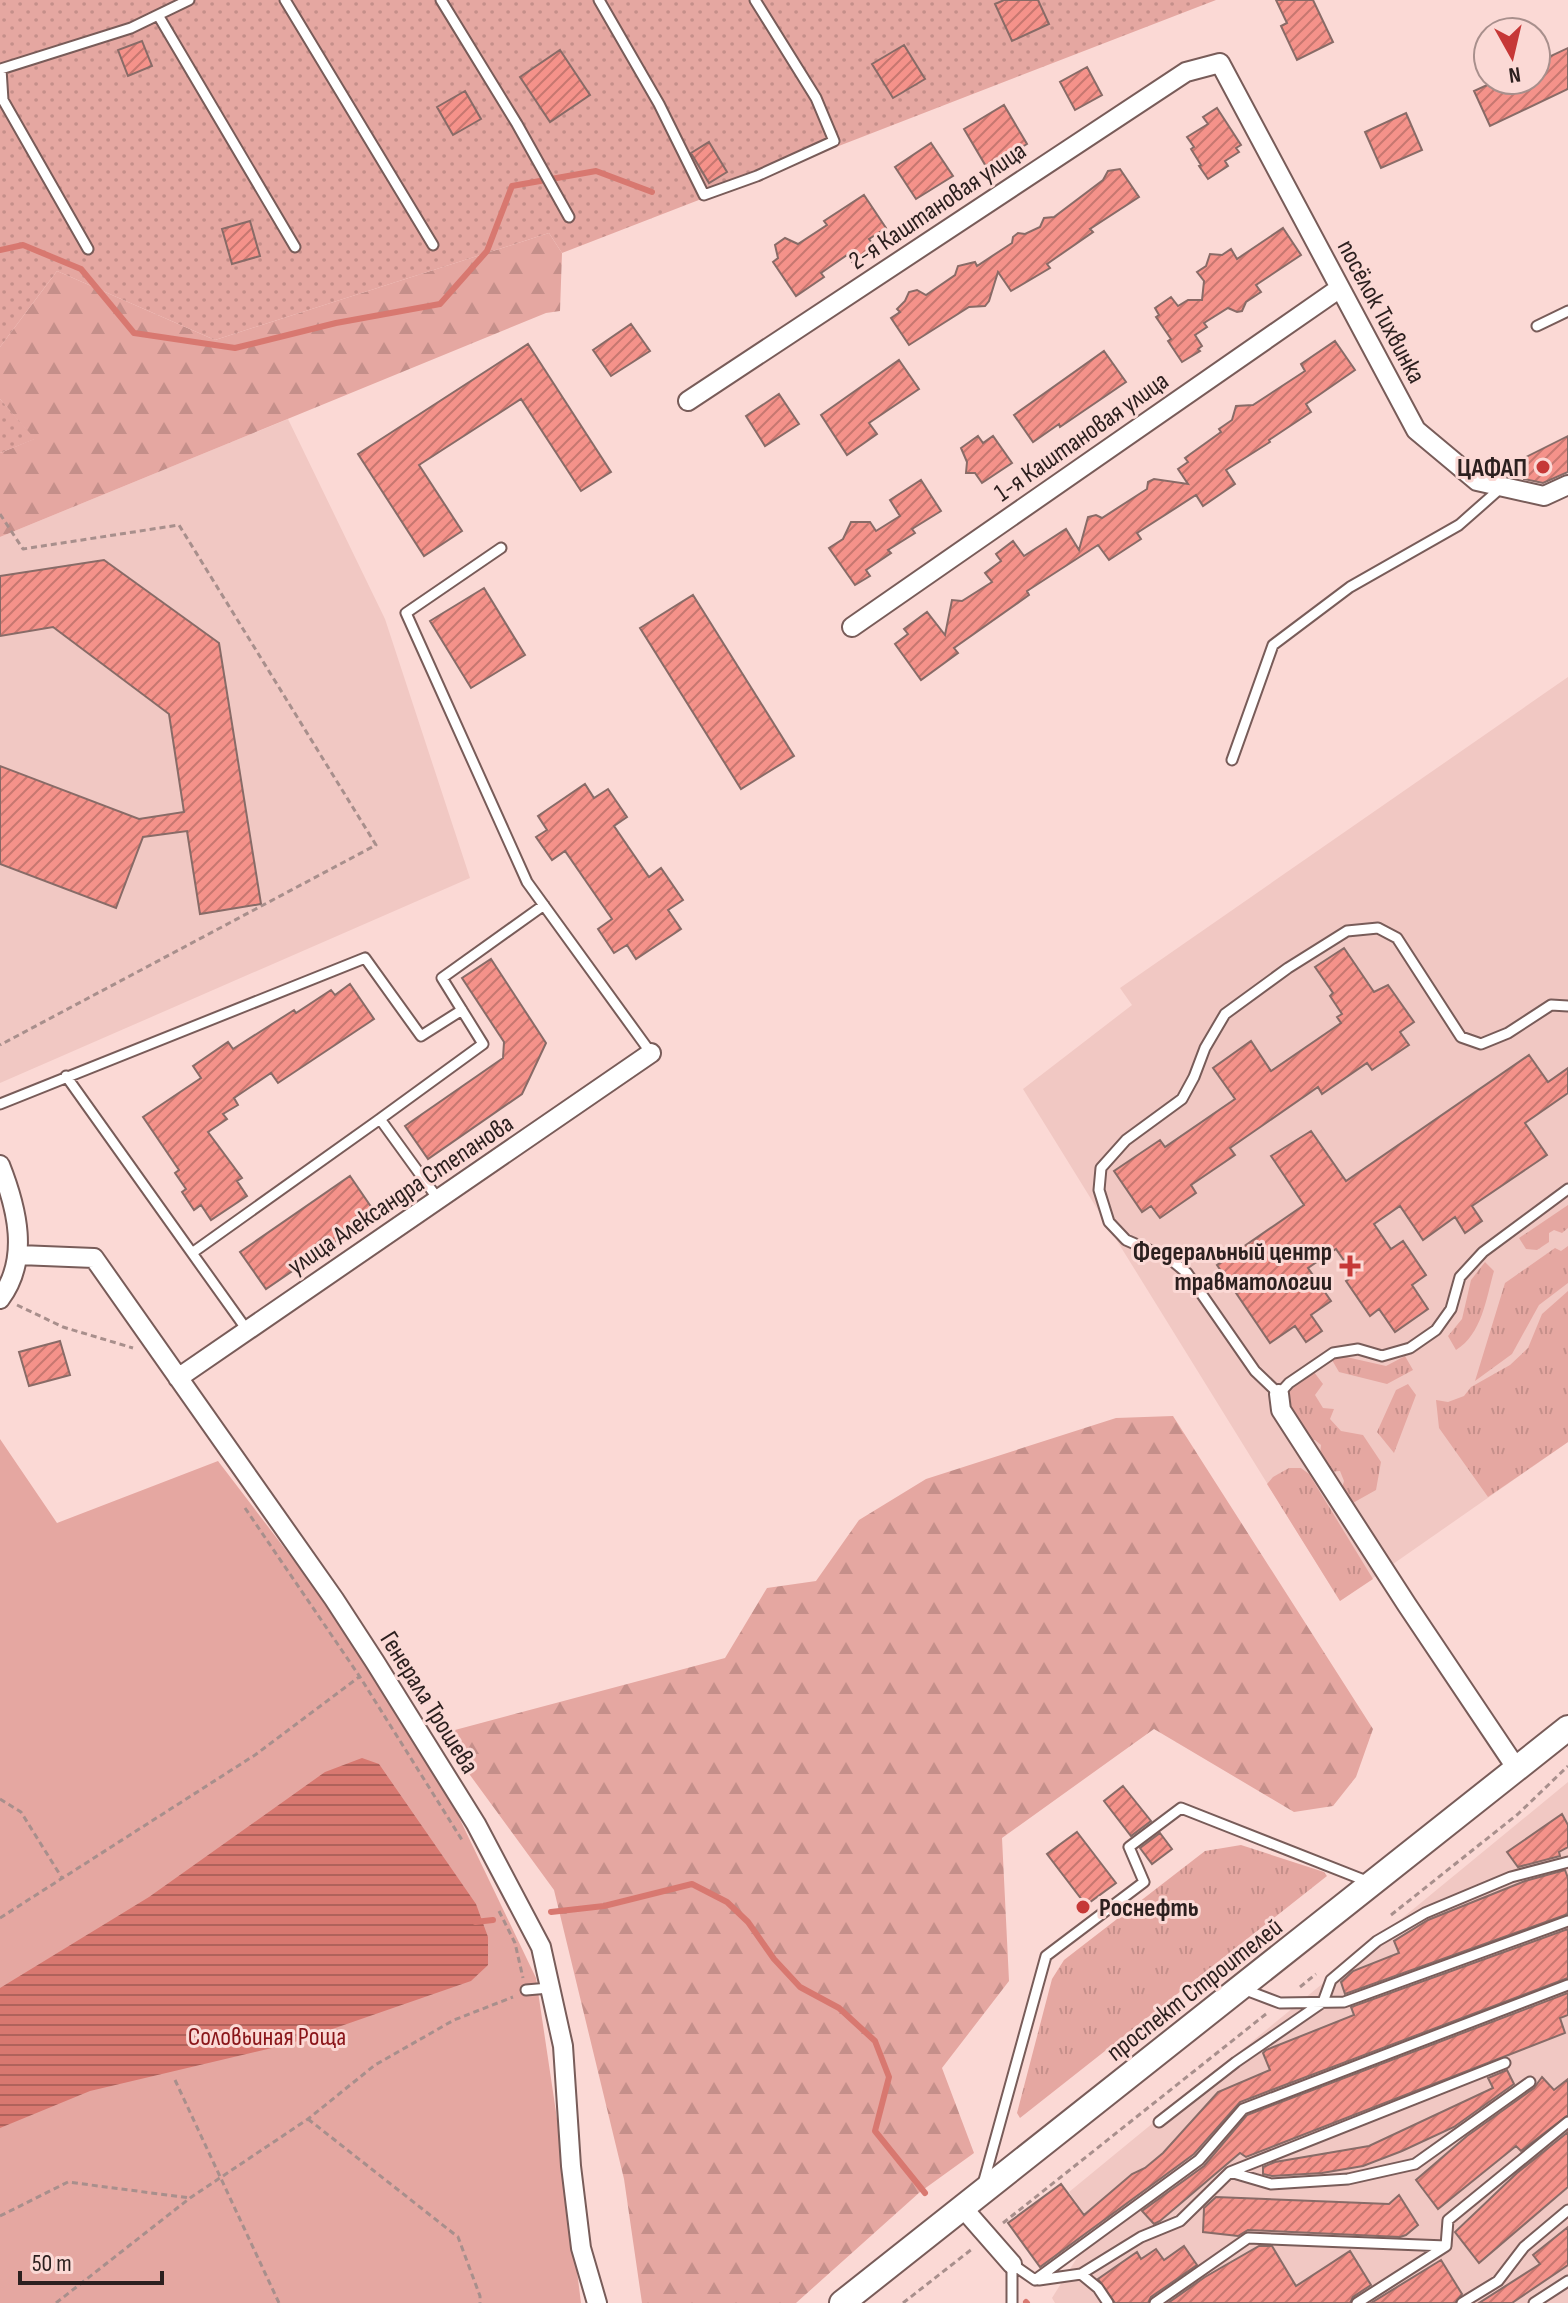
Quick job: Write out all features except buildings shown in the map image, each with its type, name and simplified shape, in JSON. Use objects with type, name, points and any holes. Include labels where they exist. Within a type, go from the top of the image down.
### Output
[{"type":"main road","name":"проспект Строителей","points":[[849,2300],[971,2200],[1567,1732]]},
{"type":"street","name":"посёлок Тихвинка","points":[[1220,63],[1416,430],[1477,481],[1544,496],[1568,485]]},
{"type":"street","name":"2-я Каштановая улица","points":[[688,401],[1186,72],[1220,63]]},
{"type":"street","name":"1-я Каштановая улица","points":[[852,627],[1340,288]]},
{"type":"street","name":"улица Александра Степанова","points":[[178,1378],[651,1053]]},
{"type":"street","points":[[0,1165],[12,1194],[19,1255],[10,1285],[0,1298]]},
{"type":"street","name":"Генерала Трошева","points":[[19,1255],[94,1258],[334,1599],[476,1824],[541,1947],[563,2046],[571,2166],[581,2248],[597,2303]]},
{"type":"street","points":[[1279,1394],[1281,1410],[1517,1769]]},
{"type":"street","points":[[971,2200],[987,2236],[1012,2264]]},
{"type":"lane","points":[[88,249],[3,100],[0,69],[131,28],[189,0]]},
{"type":"lane","points":[[285,0],[433,245]]},
{"type":"lane","points":[[441,0],[517,124],[569,217]]},
{"type":"lane","points":[[599,0],[659,104],[704,195],[757,176],[834,141],[816,98],[755,0]]},
{"type":"lane","points":[[158,15],[295,247]]},
{"type":"lane","points":[[1537,326],[1568,311]]},
{"type":"lane","points":[[1232,760],[1273,645],[1350,587],[1459,525],[1502,487]]},
{"type":"lane","points":[[501,548],[406,613],[527,882],[651,1053]]},
{"type":"lane","points":[[192,1253],[483,1044],[442,978],[544,905]]},
{"type":"lane","points":[[1568,1006],[1551,1005],[1508,1033],[1481,1044],[1461,1037],[1397,938],[1378,928],[1347,931],[1288,968],[1225,1014],[1205,1048],[1182,1099],[1126,1140],[1101,1168],[1099,1190],[1109,1222],[1126,1240],[1170,1259],[1187,1273],[1255,1371],[1279,1394],[1289,1383],[1333,1353],[1358,1349],[1382,1356],[1410,1348],[1436,1330],[1451,1309],[1460,1277],[1483,1252],[1568,1189]]},
{"type":"lane","points":[[0,1104],[365,958],[421,1036],[462,1010]]},
{"type":"lane","points":[[66,1076],[247,1330]]},
{"type":"lane","points":[[380,1119],[438,1199]]},
{"type":"lane","points":[[971,2200],[1046,1956],[1144,1882],[1129,1847],[1181,1808],[1372,1883]]},
{"type":"lane","points":[[1159,2122],[1236,2062],[1323,2002],[1331,1980],[1377,1941],[1425,1913],[1511,1877],[1568,1862]]},
{"type":"lane","points":[[1239,1988],[1280,2003],[1344,2002],[1568,1921]]},
{"type":"lane","points":[[1035,2280],[1199,2160],[1243,2109],[1568,1985]]},
{"type":"lane","points":[[526,1990],[549,1988]]},
{"type":"lane","points":[[1012,2264],[1035,2280],[1081,2274],[1141,2237],[1180,2221],[1230,2172],[1505,2063]]},
{"type":"lane","points":[[1230,2172],[1271,2184],[1348,2179],[1415,2164],[1530,2082]]},
{"type":"lane","points":[[1446,2246],[1448,2220],[1568,2122]]},
{"type":"lane","points":[[1462,2303],[1498,2281],[1524,2247],[1568,2210]]},
{"type":"lane","points":[[1155,2303],[1248,2238],[1446,2246]]},
{"type":"lane","points":[[1357,2303],[1446,2246]]},
{"type":"lane","points":[[1012,2264],[1012,2303]]},
{"type":"lane","points":[[1081,2274],[1098,2288],[1108,2303]]},
{"type":"lane","points":[[1534,2303],[1568,2281]]},
{"type":"path","points":[[0,514],[23,549],[179,525],[376,845],[0,1045]]},
{"type":"path","points":[[0,1298],[63,1327],[164,1357]]},
{"type":"path","points":[[244,1507],[360,1677],[428,1790],[469,1850]]},
{"type":"path","points":[[0,1918],[255,1755],[360,1677]]},
{"type":"path","points":[[1387,1918],[1518,1814],[1568,1766]]},
{"type":"path","points":[[0,1799],[21,1812],[62,1878]]},
{"type":"path","points":[[56,2303],[190,2198],[308,2119],[375,2065],[454,2020],[502,2003],[526,1990],[515,1943],[495,1903]]},
{"type":"path","points":[[903,2303],[1316,1975]]},
{"type":"path","points":[[175,2080],[279,2303]]},
{"type":"path","points":[[308,2119],[458,2237],[480,2303]]},
{"type":"path","points":[[0,2216],[68,2182],[190,2198]]},
{"type":"shaded area","points":[[288,419],[385,619],[470,878],[0,1083],[0,537]]},
{"type":"shaded area","name":"Федеральный центр травматологии","points":[[1568,677],[1568,1442],[1340,1601],[1023,1089],[1132,1005],[1120,988]]},
{"type":"shaded area","points":[[362,1758],[379,1764],[476,1904],[488,1937],[488,1965],[471,1981],[289,2044],[90,2091],[0,2128],[0,1988],[149,1897],[325,1772]]},
{"type":"shaded area","points":[[1568,1782],[1568,2303],[1055,2303],[1052,2298],[1095,2229],[1069,2192]]},
{"type":"green space","points":[[0,0],[1216,0],[562,253],[549,233],[215,340],[57,271],[0,347]]},
{"type":"green space","points":[[549,233],[562,253],[560,311],[546,313],[0,537],[0,453],[34,439],[0,399],[0,347],[57,271],[215,340]]},
{"type":"green space","points":[[0,399],[35,439],[0,453]]},
{"type":"green space","points":[[1568,1205],[1568,1228],[1562,1233],[1554,1230],[1549,1233],[1549,1242],[1537,1250],[1526,1249],[1519,1238]]},
{"type":"green space","points":[[1568,1246],[1568,1283],[1539,1305],[1512,1354],[1475,1381],[1505,1283],[1555,1248],[1561,1251]]},
{"type":"green space","points":[[1485,1262],[1494,1271],[1482,1315],[1472,1335],[1456,1350],[1448,1336],[1462,1319],[1471,1280]]},
{"type":"green space","points":[[1568,1291],[1568,1442],[1488,1497],[1439,1428],[1436,1400],[1448,1402],[1464,1396],[1471,1387],[1510,1365],[1528,1348],[1542,1314]]},
{"type":"green space","points":[[1342,1356],[1386,1366],[1405,1356],[1413,1370],[1387,1384],[1339,1372],[1332,1360]]},
{"type":"green space","points":[[1314,1372],[1323,1384],[1315,1395],[1323,1408],[1334,1409],[1330,1419],[1341,1431],[1363,1435],[1381,1462],[1376,1490],[1351,1504],[1342,1488],[1344,1481],[1340,1471],[1329,1472],[1319,1463],[1321,1445],[1315,1440],[1307,1440],[1286,1405],[1290,1390]]},
{"type":"green space","points":[[1408,1384],[1416,1395],[1394,1453],[1377,1432],[1396,1390]]},
{"type":"green space","points":[[1173,1416],[1373,1729],[1356,1777],[1333,1806],[1294,1812],[1154,1729],[1002,1838],[1009,1981],[942,2068],[974,2153],[920,2192],[796,2303],[642,2303],[624,2179],[554,1890],[440,1734],[725,1658],[767,1588],[816,1581],[859,1520],[926,1479],[1116,1418]]},
{"type":"green space","name":"Соловьиная Роща","points":[[0,1439],[57,1523],[218,1461],[407,1709],[536,1978],[581,2303],[0,2303]]},
{"type":"green space","points":[[1289,1468],[1301,1468],[1309,1474],[1373,1579],[1340,1601],[1267,1484]]},
{"type":"green space","points":[[1241,1845],[1324,1872],[1327,1876],[1020,2118],[1017,2113],[1052,1979],[1064,1960],[1205,1851]]},
{"type":"waterway","points":[[0,250],[23,245],[81,269],[134,333],[235,348],[336,323],[440,304],[487,251],[512,186],[596,171],[652,192]]},
{"type":"waterway","points":[[551,1912],[604,1906],[692,1884],[727,1902],[748,1922],[774,1959],[800,1987],[839,2008],[875,2041],[889,2077],[875,2131],[925,2193]]},
{"type":"waterway","points":[[475,1922],[493,1920]]},
{"type":"place","name":"ЦАФАП","points":[[1543,467]]},
{"type":"place","name":"Федеральный центр травматологии","points":[[1350,1266]]},
{"type":"place","name":"Роснефть","points":[[1083,1907]]}]
